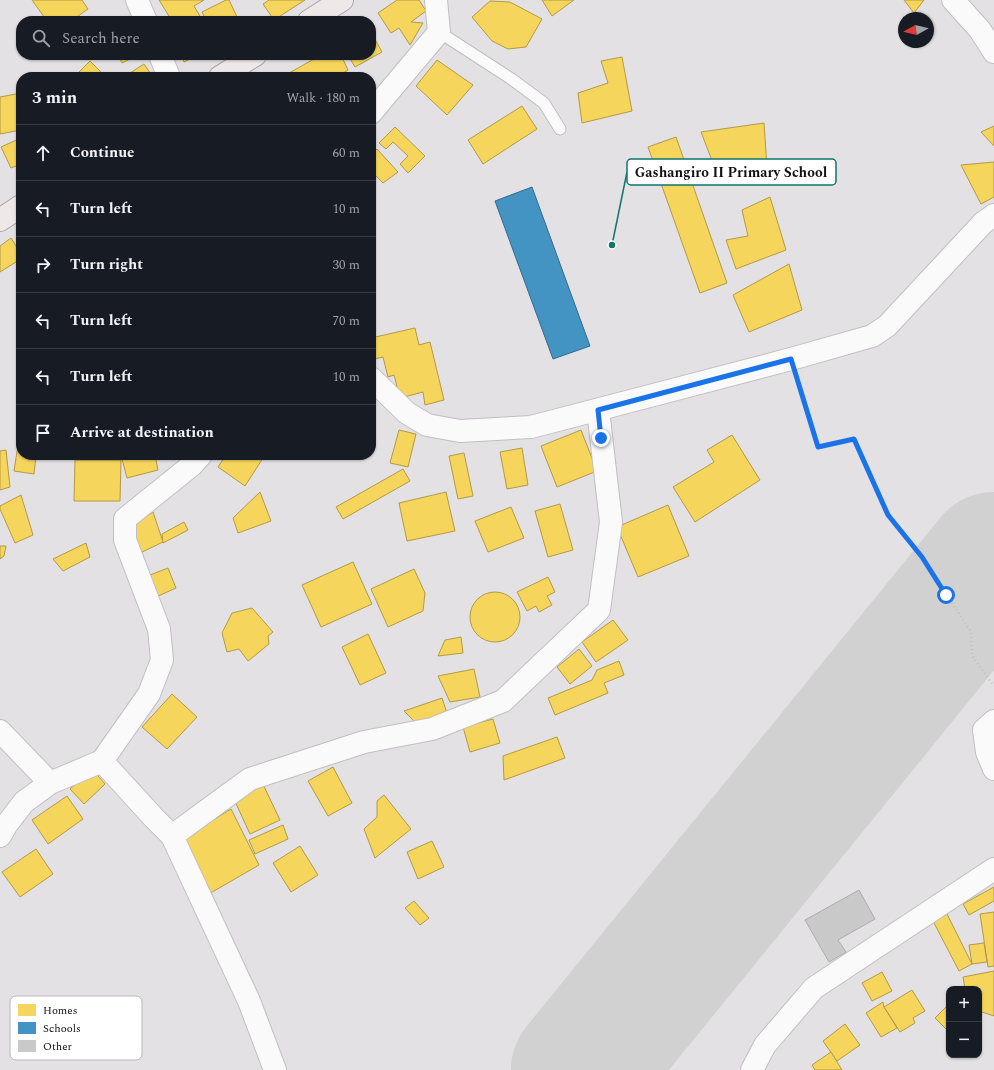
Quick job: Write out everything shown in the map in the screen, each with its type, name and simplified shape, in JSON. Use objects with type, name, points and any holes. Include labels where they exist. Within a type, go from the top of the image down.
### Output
[{"type":"main road","points":[[317,16],[342,0]]},
{"type":"main road","points":[[228,72],[247,60]]},
{"type":"main road","points":[[0,220],[16,209]]},
{"type":"street","points":[[137,0],[144,16]]},
{"type":"street","points":[[376,107],[439,32],[436,0]]},
{"type":"street","points":[[953,0],[980,30],[994,52]]},
{"type":"street","points":[[162,60],[167,72]]},
{"type":"street","points":[[376,383],[407,412],[427,425],[460,431],[531,427],[791,359],[872,336],[887,326],[983,223],[994,215]]},
{"type":"street","points":[[172,836],[250,779],[364,742],[432,729],[503,701],[599,610],[611,522],[598,410]]},
{"type":"street","points":[[0,836],[7,824],[24,802],[50,783],[102,761],[149,694],[162,660],[159,629],[125,540],[125,519],[196,460]]},
{"type":"street","points":[[994,721],[984,730],[987,752],[994,768]]},
{"type":"street","points":[[0,731],[50,783]]},
{"type":"street","points":[[102,761],[172,836],[249,1001],[275,1070]]},
{"type":"street","points":[[752,1070],[765,1045],[814,988],[994,869]]},
{"type":"lane","points":[[439,32],[510,78],[544,103],[560,129]]},
{"type":"path","points":[[791,359],[818,447],[854,439],[888,515],[922,557],[971,632],[972,656],[994,686]]},
{"type":"building: Homes","points":[[32,0],[82,0],[88,9],[78,16],[43,16]]},
{"type":"building: Homes","points":[[159,0],[204,0],[194,6],[200,16],[169,16]]},
{"type":"building: Homes","points":[[226,0],[229,0],[237,16],[204,16],[202,12]]},
{"type":"building: Homes","points":[[269,0],[305,0],[280,16],[271,16],[263,4]]},
{"type":"building: Homes","points":[[397,0],[419,0],[426,11],[411,22],[423,23],[410,45],[399,28],[391,33],[378,13]]},
{"type":"building: Homes","points":[[542,0],[574,0],[552,16]]},
{"type":"building: Homes","points":[[904,0],[924,0],[915,12]]},
{"type":"building: Homes","points":[[490,1],[510,2],[542,19],[526,47],[508,49],[492,41],[472,17]]},
{"type":"building: Homes","points":[[376,41],[382,52],[376,55]]},
{"type":"building: Homes","points":[[622,57],[632,111],[582,123],[578,93],[608,83],[601,61]]},
{"type":"building: Homes","points":[[120,60],[128,60],[122,63]]},
{"type":"building: Homes","points":[[312,60],[343,60],[348,70],[345,72],[291,72]]},
{"type":"building: Homes","points":[[351,60],[368,60],[355,67]]},
{"type":"building: Homes","points":[[437,60],[473,85],[447,115],[416,86]]},
{"type":"building: Homes","points":[[90,61],[101,72],[79,72]]},
{"type":"building: Homes","points":[[144,64],[150,72],[132,72]]},
{"type":"building: Homes","points":[[16,94],[16,131],[0,134],[0,97]]},
{"type":"building: Homes","points":[[522,106],[537,129],[483,164],[468,140]]},
{"type":"building: Homes","points":[[764,123],[767,168],[739,181],[716,171],[701,132]]},
{"type":"building: Homes","points":[[994,126],[994,146],[981,132]]},
{"type":"building: Homes","points":[[395,127],[425,156],[408,173],[400,164],[408,156],[393,142],[386,149],[379,143]]},
{"type":"building: Homes","points":[[676,137],[727,283],[700,293],[648,147]]},
{"type":"building: Homes","points":[[16,140],[16,166],[11,168],[1,147]]},
{"type":"building: Homes","points":[[377,149],[398,172],[383,183],[376,176]]},
{"type":"building: Homes","points":[[994,162],[994,197],[981,204],[961,165]]},
{"type":"building: Homes","points":[[770,197],[786,250],[736,269],[726,240],[748,236],[742,210]]},
{"type":"building: Homes","points":[[11,238],[16,246],[16,262],[0,272],[0,246]]},
{"type":"building: Homes","points":[[789,264],[802,310],[749,332],[733,295]]},
{"type":"building: Homes","points":[[415,328],[419,345],[430,342],[444,400],[425,405],[423,392],[400,398],[394,375],[388,377],[383,357],[376,359],[376,337]]},
{"type":"building: Homes","points":[[399,430],[416,434],[408,467],[390,463]]},
{"type":"building: Homes","points":[[581,430],[597,471],[557,487],[541,446]]},
{"type":"building: Homes","points":[[732,435],[760,480],[695,522],[673,487],[714,462],[707,450]]},
{"type":"building: Homes","points":[[522,448],[528,485],[507,489],[500,452]]},
{"type":"building: Homes","points":[[6,450],[10,487],[0,490],[0,451]]},
{"type":"building: Homes","points":[[464,453],[473,496],[458,499],[449,456]]},
{"type":"building: Homes","points":[[16,458],[16,460],[35,460],[34,474],[14,471]]},
{"type":"building: Homes","points":[[75,460],[121,460],[120,501],[74,501]]},
{"type":"building: Homes","points":[[122,460],[156,460],[158,470],[127,478]]},
{"type":"building: Homes","points":[[223,460],[262,460],[245,486],[218,467]]},
{"type":"building: Homes","points":[[403,469],[410,481],[343,519],[336,507]]},
{"type":"building: Homes","points":[[260,492],[271,521],[238,533],[233,518]]},
{"type":"building: Homes","points":[[446,492],[455,531],[407,541],[399,503]]},
{"type":"building: Homes","points":[[21,495],[33,535],[15,543],[0,506]]},
{"type":"building: Homes","points":[[560,504],[573,550],[548,557],[535,511]]},
{"type":"building: Homes","points":[[668,505],[689,556],[638,577],[617,527]]},
{"type":"building: Homes","points":[[511,507],[524,538],[488,552],[475,521]]},
{"type":"building: Homes","points":[[153,512],[163,542],[138,554],[132,526]]},
{"type":"building: Homes","points":[[184,522],[188,530],[163,543],[162,534]]},
{"type":"building: Homes","points":[[86,543],[90,557],[63,571],[53,559]]},
{"type":"building: Homes","points":[[0,546],[6,546],[4,556],[0,559]]},
{"type":"building: Homes","points":[[353,562],[372,604],[321,627],[302,585]]},
{"type":"building: Homes","points":[[168,568],[176,588],[154,598],[145,577]]},
{"type":"building: Homes","points":[[414,569],[425,593],[423,611],[388,627],[371,589]]},
{"type":"building: Homes","points":[[548,577],[555,592],[547,596],[552,605],[539,612],[536,606],[527,611],[517,592]]},
{"type":"building: Homes","points":[[490,592],[500,592],[513,599],[520,612],[520,622],[513,635],[500,642],[490,642],[481,638],[474,631],[470,622],[470,612],[474,603],[481,596]]},
{"type":"building: Homes","points":[[252,608],[273,632],[268,636],[269,644],[248,661],[239,649],[227,652],[222,633],[232,613]]},
{"type":"building: Homes","points":[[613,620],[628,640],[596,662],[582,642]]},
{"type":"building: Homes","points":[[368,634],[386,673],[360,685],[342,647]]},
{"type":"building: Homes","points":[[461,637],[463,653],[438,656],[445,640]]},
{"type":"building: Homes","points":[[579,649],[592,666],[570,684],[557,667]]},
{"type":"building: Homes","points":[[619,661],[624,675],[604,683],[608,693],[555,715],[548,698],[592,680],[597,670]]},
{"type":"building: Homes","points":[[474,669],[480,697],[450,702],[438,676]]},
{"type":"building: Homes","points":[[172,694],[197,717],[167,749],[142,727]]},
{"type":"building: Homes","points":[[442,698],[447,713],[416,723],[404,711]]},
{"type":"building: Homes","points":[[493,719],[500,743],[470,752],[463,727]]},
{"type":"building: Homes","points":[[557,737],[565,758],[504,780],[503,756]]},
{"type":"building: Homes","points":[[333,767],[352,803],[328,816],[308,781]]},
{"type":"building: Homes","points":[[92,769],[105,784],[84,804],[70,789]]},
{"type":"building: Homes","points":[[262,782],[280,820],[250,834],[232,795]]},
{"type":"building: Homes","points":[[384,795],[411,829],[375,858],[364,829],[377,817],[377,801]]},
{"type":"building: Homes","points":[[67,796],[83,819],[48,844],[32,820]]},
{"type":"building: Homes","points":[[231,809],[259,865],[207,895],[185,837]]},
{"type":"building: Homes","points":[[283,825],[288,839],[255,854],[249,840]]},
{"type":"building: Homes","points":[[432,841],[444,867],[418,879],[407,852]]},
{"type":"building: Homes","points":[[300,846],[318,875],[291,892],[273,863]]},
{"type":"building: Homes","points":[[36,849],[53,874],[20,897],[2,872]]},
{"type":"building: Homes","points":[[994,887],[994,901],[969,915],[963,904]]},
{"type":"building: Homes","points":[[414,901],[429,918],[420,925],[405,908]]},
{"type":"building: Homes","points":[[994,912],[994,966],[988,967],[980,914]]},
{"type":"building: Homes","points":[[947,914],[972,964],[959,971],[933,921]]},
{"type":"building: Homes","points":[[984,943],[987,962],[972,964],[969,945]]},
{"type":"building: Homes","points":[[994,971],[994,1016],[982,1012],[982,986],[964,986],[963,977]]},
{"type":"building: Homes","points":[[882,972],[892,991],[872,1001],[862,983]]},
{"type":"building: Homes","points":[[912,990],[925,1011],[913,1018],[915,1023],[900,1032],[884,1007]]},
{"type":"building: Homes","points":[[883,1002],[884,1007],[897,1028],[881,1037],[866,1013]]},
{"type":"building: Homes","points":[[946,1007],[946,1029],[935,1018]]},
{"type":"building: Homes","points":[[845,1024],[860,1045],[837,1061],[823,1041]]},
{"type":"building: Homes","points":[[831,1052],[842,1070],[815,1070],[812,1065]]},
{"type":"building: Schools","points":[[532,187],[590,346],[553,359],[495,201]]},
{"type":"building: Other","points":[[859,890],[875,919],[838,940],[846,952],[829,962],[805,920]]},
{"type":"runway","points":[[580,1070],[994,561]]},
{"type":"place","name":"Gashangiro II Primary School","points":[[612,245]]},
{"type":"route","points":[[601,438],[598,410],[791,359],[818,447],[854,439],[888,515],[922,557],[946,595]]}]
